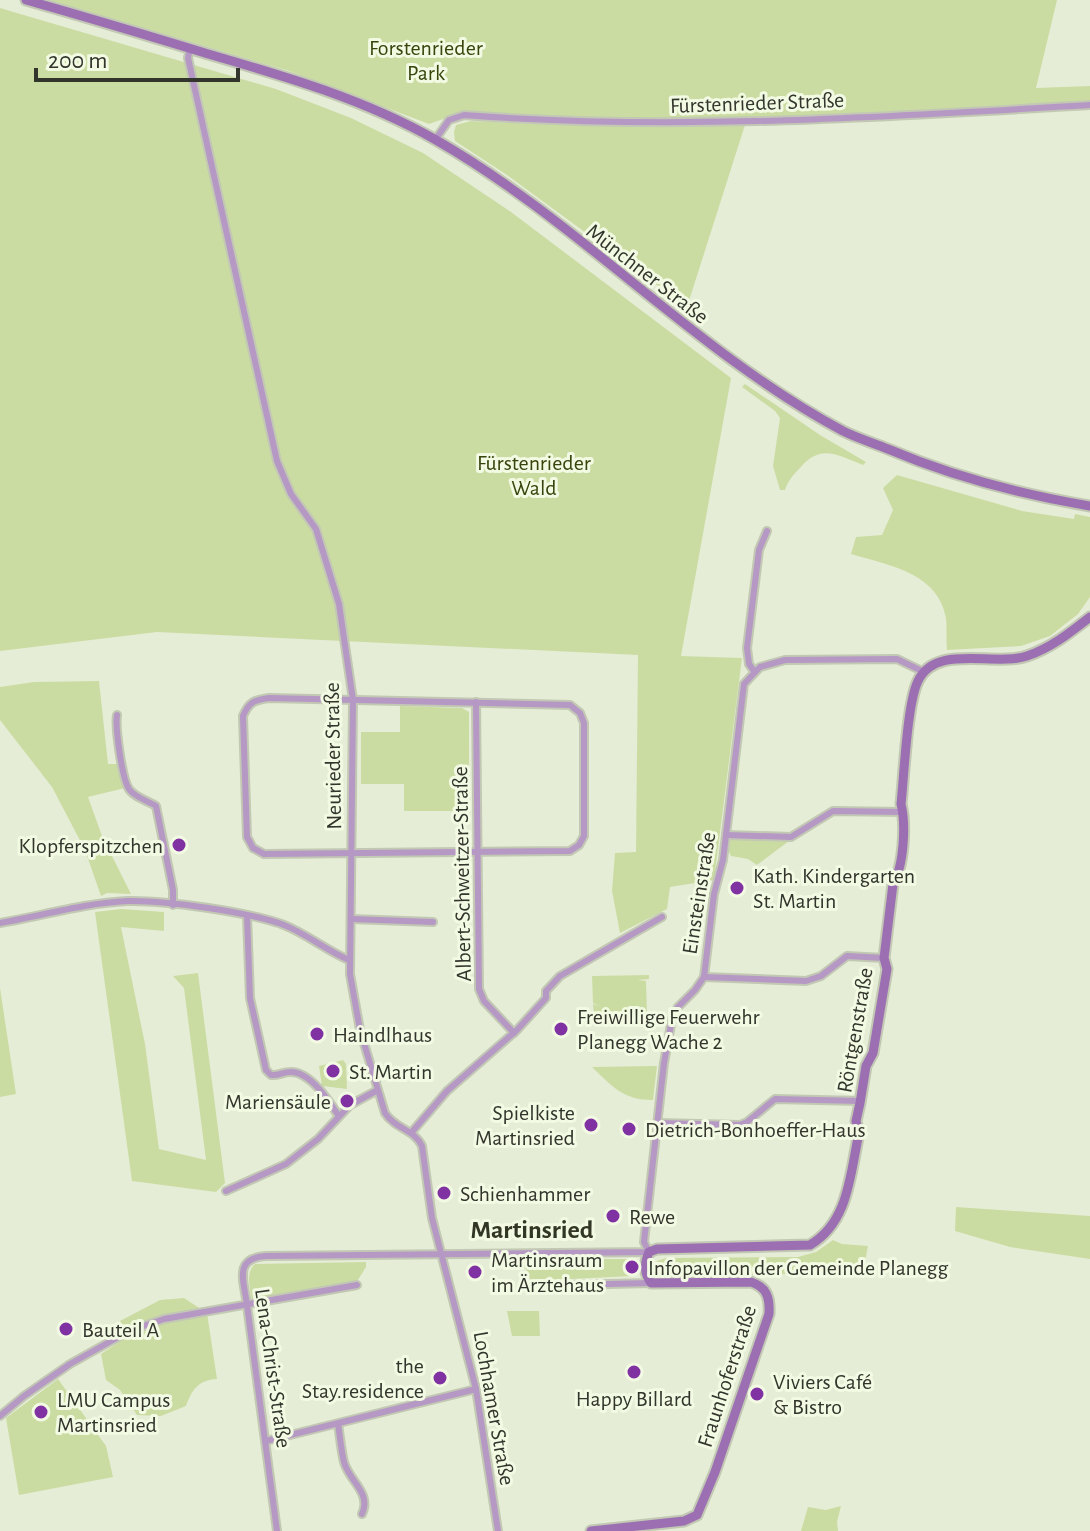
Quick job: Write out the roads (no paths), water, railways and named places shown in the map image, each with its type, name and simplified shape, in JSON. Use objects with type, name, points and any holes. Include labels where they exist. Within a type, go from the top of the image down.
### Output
[{"type":"street","name":"Münchner Straße","points":[[26,0],[282,75],[359,102],[435,140],[494,177],[717,349],[792,401],[846,432],[931,468],[975,482],[1018,494],[1090,506]]},
{"type":"street","name":"Neurieder Straße","points":[[190,48],[188,58],[277,461],[291,494],[316,529],[339,604],[353,700],[349,960],[360,1030],[376,1091],[391,1122],[411,1133]]},
{"type":"street","name":"Fürstenrieder Straße","points":[[435,140],[449,120],[464,115],[641,123],[746,122],[1090,105]]},
{"type":"street","points":[[767,531],[759,550],[747,648],[749,664],[754,671],[785,660],[897,659],[924,672],[944,661],[1026,656],[1065,636],[1090,617]]},
{"type":"street","name":"Einsteinstraße","points":[[651,1283],[646,1276],[649,1252],[644,1242],[664,1063],[672,1019],[678,1007],[704,977],[714,894],[719,882],[726,835],[743,689],[754,671]]},
{"type":"street","name":"Röntgenstraße","points":[[441,1254],[798,1248],[820,1240],[834,1225],[843,1205],[859,1133],[856,1121],[866,1066],[874,1050],[887,969],[884,958],[893,884],[898,874],[901,804],[912,704],[915,688],[924,672]]},
{"type":"street","points":[[257,699],[353,700],[570,705],[580,713],[584,733],[585,832],[579,845],[570,851],[264,854],[253,848],[247,837],[243,716],[248,704],[257,699]]},
{"type":"street","name":"Albert-Schweitzer-Straße","points":[[476,702],[479,989],[484,1001],[514,1033]]},
{"type":"street","points":[[117,715],[115,727],[127,784],[133,793],[156,806],[173,890],[173,905]]},
{"type":"street","points":[[726,835],[791,837],[833,811],[903,812]]},
{"type":"street","points":[[0,923],[117,902],[173,905],[247,916],[286,926],[349,960]]},
{"type":"street","points":[[247,916],[250,998],[266,1070],[277,1076],[295,1072],[320,1089],[338,1115]]},
{"type":"street","points":[[411,1133],[447,1091],[514,1033],[546,998],[546,991],[560,976],[662,917]]},
{"type":"street","points":[[351,919],[433,922]]},
{"type":"street","points":[[704,977],[806,981],[821,976],[847,956],[884,958]]},
{"type":"street","points":[[226,1191],[304,1152],[338,1115],[376,1091]]},
{"type":"street","points":[[657,1123],[740,1125],[775,1099],[860,1101]]},
{"type":"street","name":"Lochhamer Straße","points":[[411,1133],[422,1146],[428,1200],[476,1389],[498,1531]]},
{"type":"street","name":"Lena-Christ-Straße","points":[[277,1531],[243,1269],[252,1258],[441,1254]]},
{"type":"street","name":"Fraunhoferstraße","points":[[566,1285],[751,1282],[765,1290],[770,1303],[769,1314],[715,1472],[697,1515],[684,1521],[591,1531]]},
{"type":"street","points":[[0,1416],[61,1370],[129,1331],[164,1319],[357,1285]]},
{"type":"street","points":[[266,1441],[476,1389]]},
{"type":"street","points":[[338,1424],[345,1466],[361,1488],[365,1501],[362,1514]]},
{"type":"place","name":"Klopferspitzchen","points":[[179,845]]},
{"type":"place","name":"Kath. Kindergarten St. Martin","points":[[737,888]]},
{"type":"place","name":"Freiwillige Feuerwehr Planegg Wache 2","points":[[561,1029]]},
{"type":"place","name":"Haindlhaus","points":[[317,1034]]},
{"type":"place","name":"St. Martin","points":[[333,1071]]},
{"type":"place","name":"Mariensäule","points":[[347,1101]]},
{"type":"place","name":"Spielkiste Martinsried","points":[[591,1125]]},
{"type":"place","name":"Dietrich-Bonhoeffer-Haus","points":[[629,1129]]},
{"type":"place","name":"Schienhammer","points":[[444,1193]]},
{"type":"place","name":"Rewe","points":[[613,1216]]},
{"type":"place","name":"Infopavillon der Gemeinde Planegg","points":[[632,1267]]},
{"type":"place","name":"Martinsraum im Ärztehaus","points":[[475,1272]]},
{"type":"place","name":"Bauteil A","points":[[66,1329]]},
{"type":"place","name":"Happy Billard","points":[[634,1372]]},
{"type":"place","name":"the Stay.residence","points":[[440,1378]]},
{"type":"place","name":"Viviers Café & Bistro","points":[[757,1394]]},
{"type":"place","name":"LMU Campus Martinsried","points":[[41,1412]]},
{"type":"district","name":"Martinsried","points":[[532,1229]]},
{"type":"park label","name":"Forstenrieder Park","points":[[426,60]]},
{"type":"park label","name":"Fürstenrieder Wald","points":[[534,474]]}]
